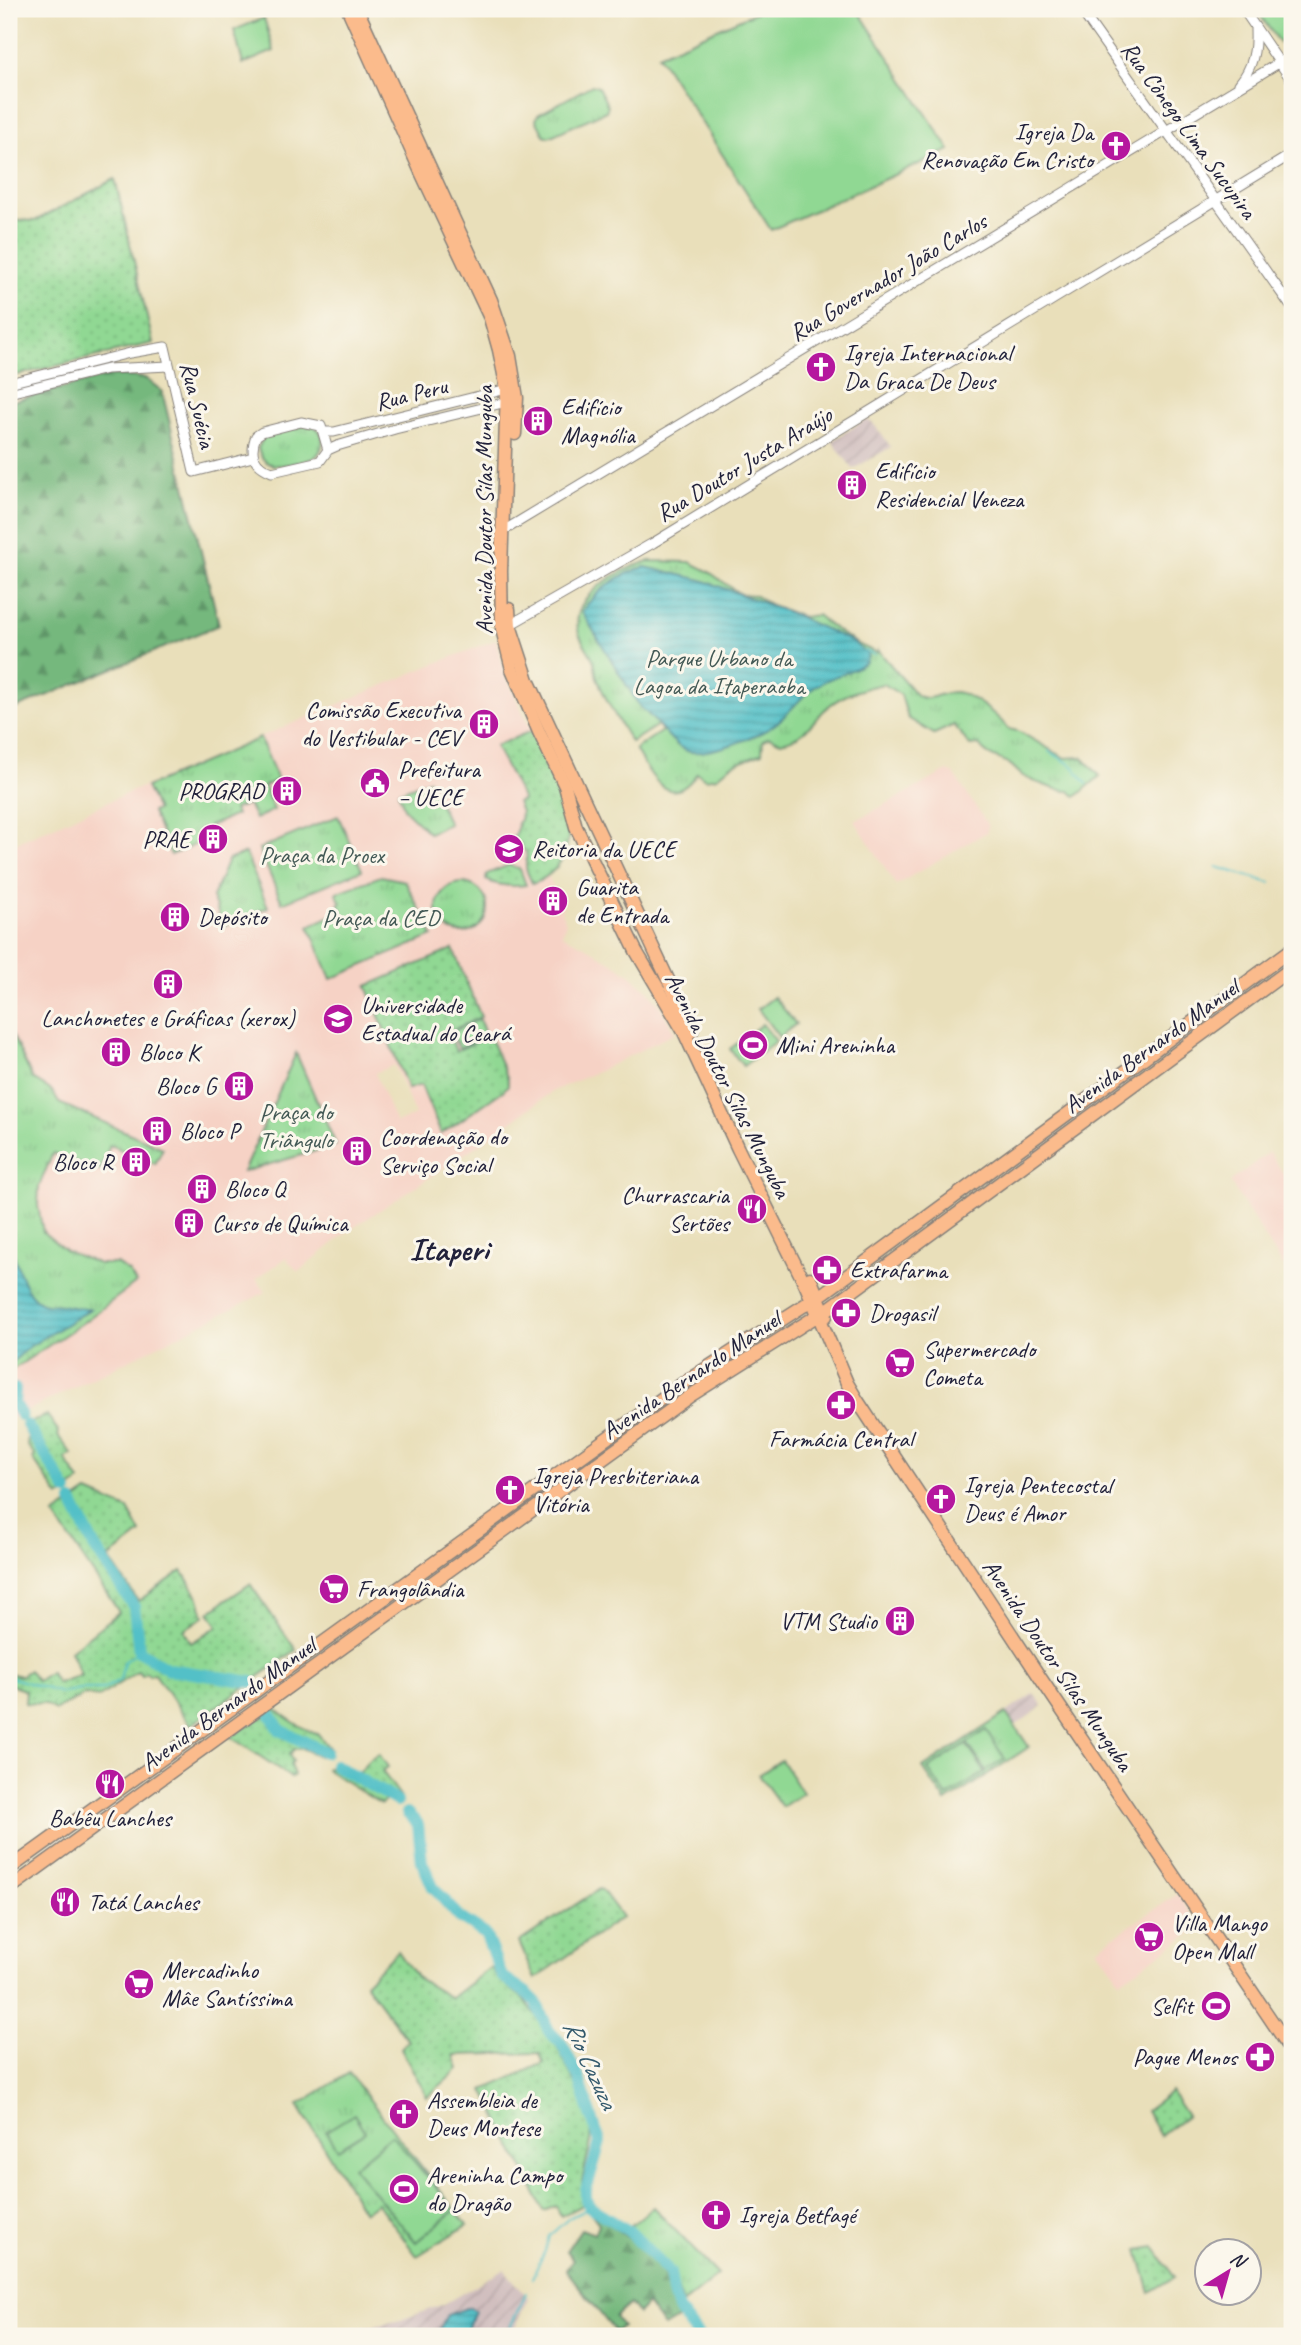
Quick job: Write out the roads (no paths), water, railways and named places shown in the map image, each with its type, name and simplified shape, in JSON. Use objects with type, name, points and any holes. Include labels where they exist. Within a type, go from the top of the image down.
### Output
[{"type":"main road","name":"Avenida Doutor Silas Munguba","points":[[348,9],[415,160],[490,318],[507,396],[507,529]]},
{"type":"main road","name":"Avenida Doutor Silas Munguba","points":[[357,9],[491,300],[510,356],[517,398],[507,529],[500,579],[512,668],[565,786],[578,831],[636,951],[684,1032],[738,1149],[815,1298]]},
{"type":"main road","name":"Avenida Doutor Silas Munguba","points":[[506,627],[612,863],[815,1298],[847,1383],[1041,1679],[1292,2051]]},
{"type":"main road","points":[[578,831],[590,831],[601,853],[612,863]]},
{"type":"main road","points":[[636,951],[648,939]]},
{"type":"main road","name":"Avenida Bernardo Manuel","points":[[9,1869],[672,1391],[815,1298],[1292,949]]},
{"type":"main road","name":"Avenida Bernardo Manuel","points":[[9,1889],[690,1396],[821,1314],[1292,968]]},
{"type":"main road","name":"Avenida Doutor Silas Munguba","points":[[821,1314],[880,1423],[1292,2038]]},
{"type":"main road","points":[[375,1606],[376,1614],[383,1618]]},
{"type":"main road","points":[[350,1624],[357,1626],[359,1635]]},
{"type":"main road","points":[[77,1821],[86,1833]]},
{"type":"street","name":"Rua Cônego Lima Sucupira","points":[[1080,9],[1292,308]]},
{"type":"street","points":[[1243,9],[1292,80]]},
{"type":"street","points":[[1233,91],[1251,66],[1256,48],[1255,28]]},
{"type":"street","name":"Rua Governador João Carlos","points":[[507,529],[1292,55]]},
{"type":"street","name":"Rua Doutor Justa Araújo","points":[[506,627],[645,548],[1292,154]]},
{"type":"street","name":"Rua Suécia","points":[[139,351],[165,347],[194,472],[253,457]]},
{"type":"street","points":[[9,383],[139,351],[148,353],[151,357],[150,363],[144,367]]},
{"type":"street","points":[[9,393],[107,369],[169,366]]},
{"type":"street","name":"Rua Peru","points":[[507,396],[476,409],[395,429],[328,450],[320,461],[272,472],[261,467],[253,457],[256,436],[301,422],[315,423],[321,426],[324,432],[334,432],[474,398],[507,396]]},
{"type":"street","points":[[474,398],[476,409]]},
{"type":"street","points":[[324,432],[328,450]]},
{"type":"water","name":"Parque Urbano da Lagoa da Itaperaoba","points":[[645,567],[702,580],[788,612],[853,642],[868,655],[866,662],[818,685],[774,725],[756,735],[718,749],[687,751],[676,744],[640,707],[582,612],[609,584]]},
{"type":"water","points":[[9,1242],[26,1287],[37,1300],[45,1304],[90,1309],[29,1347],[9,1365]]},
{"type":"water","points":[[470,2307],[475,2311],[464,2336],[436,2336],[447,2315]]},
{"type":"waterway","points":[[864,651],[875,655]]},
{"type":"waterway","points":[[1049,751],[1073,766],[1087,784]]},
{"type":"waterway","points":[[1217,867],[1271,883]]},
{"type":"waterway","points":[[15,1389],[14,1404],[21,1415]]},
{"type":"waterway","points":[[27,1425],[67,1491]]},
{"type":"waterway","points":[[72,1502],[94,1546],[134,1607],[139,1651],[168,1669],[251,1682]]},
{"type":"waterway","points":[[9,1677],[61,1693],[80,1689],[103,1689],[120,1680],[124,1662],[139,1651]]},
{"type":"waterway","name":"Rio Cazuza","points":[[269,1712],[280,1730],[325,1752]]},
{"type":"waterway","name":"Rio Cazuza","points":[[335,1765],[397,1801]]},
{"type":"waterway","name":"Rio Cazuza","points":[[407,1813],[418,1824],[422,1862],[433,1887],[459,1917],[485,1934],[502,1976],[536,2002],[549,2031],[562,2044],[579,2078],[600,2142],[586,2190],[586,2200],[590,2207],[629,2231],[670,2273],[678,2310],[698,2336]]},
{"type":"waterway","points":[[532,2278],[549,2236],[569,2218],[590,2207]]},
{"type":"waterway","points":[[506,2336],[526,2293]]},
{"type":"place","name":"Igreja Da Renovação Em Cristo","points":[[1116,146]]},
{"type":"place","name":"Igreja Internacional Da Graca De Deus","points":[[821,367]]},
{"type":"place","name":"Edifício Magnólia","points":[[538,421]]},
{"type":"place","name":"Edifício Residencial Veneza","points":[[852,485]]},
{"type":"place","name":"Comissão Executiva do Vestibular - CEV","points":[[484,724]]},
{"type":"place","name":"Prefeitura – UECE","points":[[375,783]]},
{"type":"place","name":"PROGRAD","points":[[287,791]]},
{"type":"place","name":"PRAE","points":[[213,839]]},
{"type":"place","name":"Reitoria da UECE","points":[[509,849]]},
{"type":"place","name":"Guarita de Entrada","points":[[553,901]]},
{"type":"place","name":"Depósito","points":[[175,917]]},
{"type":"place","name":"Lanchonetes e Gráficas (xerox)","points":[[168,984]]},
{"type":"place","name":"Universidade Estadual do Ceará","points":[[338,1019]]},
{"type":"place","name":"Mini Areninha","points":[[753,1045]]},
{"type":"place","name":"Bloco K","points":[[116,1052]]},
{"type":"place","name":"Bloco G","points":[[239,1086]]},
{"type":"place","name":"Bloco P","points":[[157,1131]]},
{"type":"place","name":"Coordenação do Serviço Social","points":[[357,1151]]},
{"type":"place","name":"Bloco R","points":[[136,1162]]},
{"type":"place","name":"Bloco Q","points":[[202,1189]]},
{"type":"place","name":"Churrascaria Sertões","points":[[752,1209]]},
{"type":"place","name":"Curso de Química","points":[[189,1223]]},
{"type":"place","name":"Extrafarma","points":[[827,1270]]},
{"type":"place","name":"Drogasil","points":[[846,1313]]},
{"type":"place","name":"Supermercado Cometa","points":[[900,1363]]},
{"type":"place","name":"Farmácia Central","points":[[841,1405]]},
{"type":"place","name":"Igreja Presbiteriana Vitória","points":[[510,1490]]},
{"type":"place","name":"Igreja Pentecostal Deus é Amor","points":[[941,1499]]},
{"type":"place","name":"Frangolândia","points":[[334,1589]]},
{"type":"place","name":"VTM Studio","points":[[900,1621]]},
{"type":"place","name":"Babêu Lanches","points":[[110,1784]]},
{"type":"place","name":"Tatá Lanches","points":[[65,1902]]},
{"type":"place","name":"Villa Mango Open Mall","points":[[1149,1937]]},
{"type":"place","name":"Mercadinho Mâe Santíssima","points":[[139,1984]]},
{"type":"place","name":"Selfit","points":[[1216,2006]]},
{"type":"place","name":"Pague Menos","points":[[1260,2057]]},
{"type":"place","name":"Assembleia de Deus Montese","points":[[404,2114]]},
{"type":"place","name":"Areninha Campo do Dragão","points":[[404,2189]]},
{"type":"place","name":"Igreja Betfagé","points":[[716,2215]]},
{"type":"district","name":"Itaperi","points":[[449,1249]]},
{"type":"park label","name":"Praça da Proex","points":[[322,855]]},
{"type":"park label","name":"Praça da CED","points":[[381,918]]},
{"type":"park label","name":"Praça do Triângulo","points":[[296,1126]]}]
